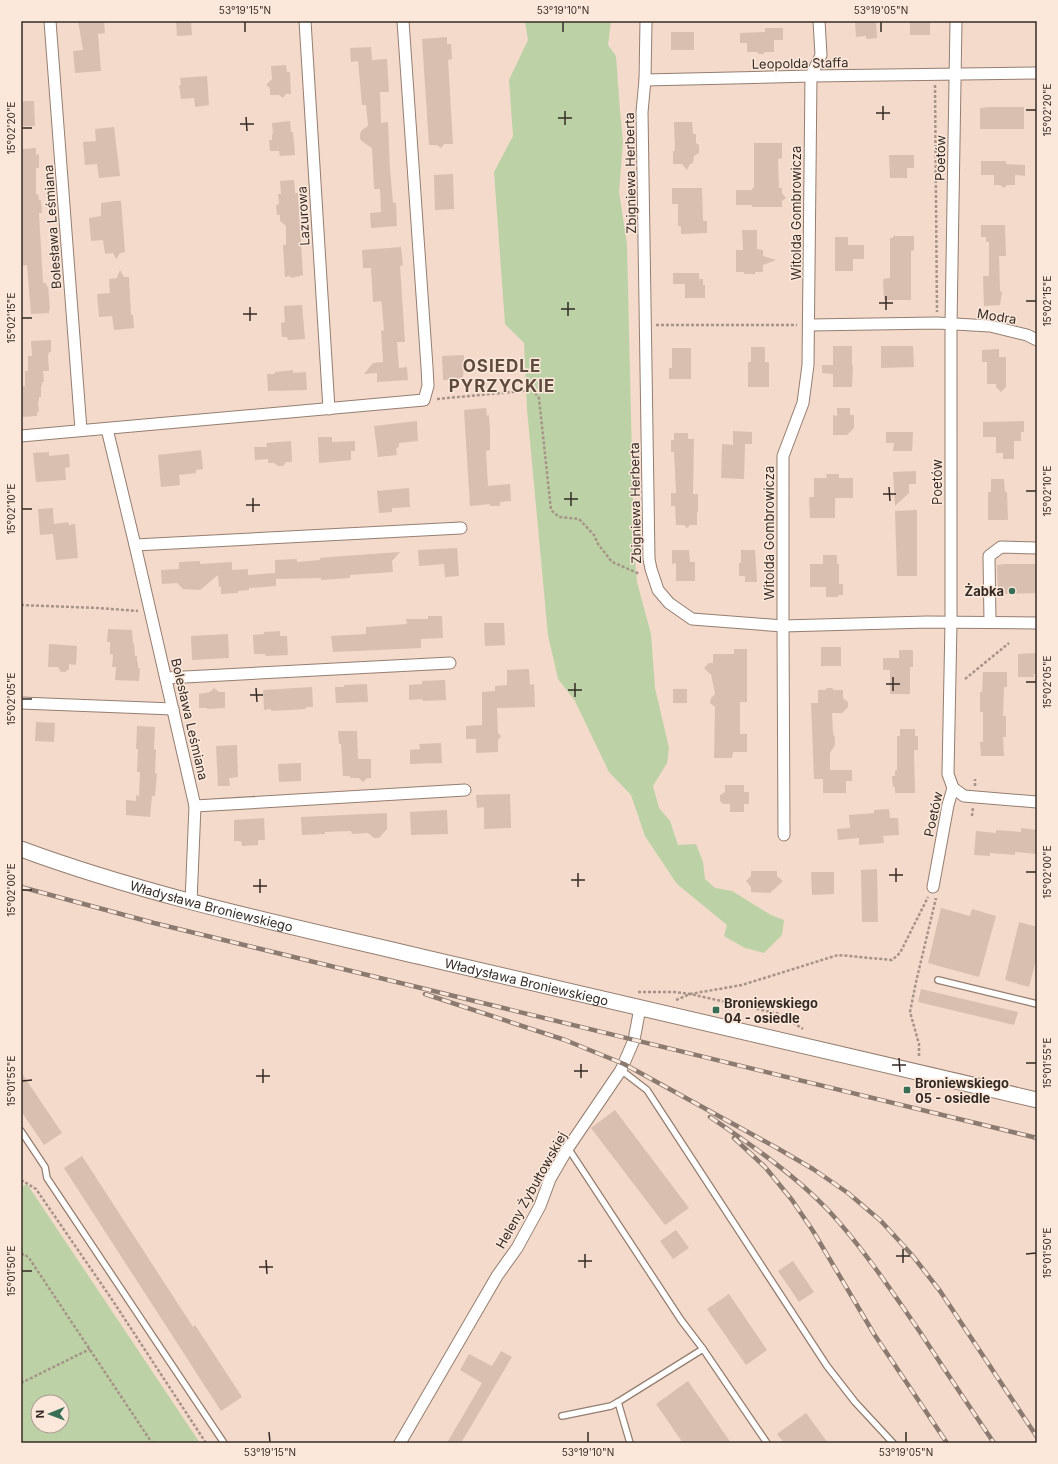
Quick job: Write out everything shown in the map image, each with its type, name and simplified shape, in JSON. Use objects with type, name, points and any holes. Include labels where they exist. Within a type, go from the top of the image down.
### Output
[{"type":"main road","name":"Władysława Broniewskiego","points":[[21,849],[83,871],[191,902],[1037,1100]]},
{"type":"street","name":"Bolesława Leśmiana","points":[[50,21],[81,430]]},
{"type":"street","name":"Lazurowa","points":[[305,21],[329,409]]},
{"type":"street","points":[[21,436],[424,400],[428,386],[427,367],[403,21]]},
{"type":"street","name":"Zbigniewa Herberta","points":[[646,21],[646,80],[642,112],[649,559],[658,590],[669,603],[692,620],[783,626],[990,622],[1037,623]]},
{"type":"street","name":"Witolda Gombrowicza","points":[[784,835],[783,456],[803,403],[808,365],[810,325],[811,76],[821,55],[819,21]]},
{"type":"street","points":[[956,21],[956,75]]},
{"type":"street","name":"Leopolda Staffa","points":[[646,80],[1037,73]]},
{"type":"street","name":"Poetów","points":[[935,891],[948,805],[953,788],[948,774],[952,623],[951,325],[956,75]]},
{"type":"street","points":[[810,325],[937,323],[951,325]]},
{"type":"street","name":"Modra","points":[[951,325],[990,326],[1027,335],[1037,340]]},
{"type":"street","name":"Bolesława Leśmiana","points":[[107,429],[136,545],[195,806],[191,902]]},
{"type":"street","points":[[136,545],[461,528]]},
{"type":"street","points":[[990,622],[990,556],[1001,547],[1037,548]]},
{"type":"street","points":[[166,678],[450,663]]},
{"type":"street","points":[[21,703],[173,709]]},
{"type":"street","points":[[953,788],[964,796],[1037,802]]},
{"type":"street","points":[[195,806],[465,790]]},
{"type":"street","name":"Heleny Żybułtowskiej","points":[[400,1443],[497,1276],[517,1248],[540,1206],[550,1179],[568,1148],[622,1070],[634,1040],[640,1008]]},
{"type":"lane","points":[[938,980],[1037,1004]]},
{"type":"lane","points":[[622,1070],[647,1090],[827,1366],[855,1402],[893,1443]]},
{"type":"lane","points":[[21,1131],[45,1167],[47,1178],[224,1443]]},
{"type":"lane","points":[[568,1148],[681,1320],[703,1349],[767,1443]]},
{"type":"lane","points":[[562,1416],[611,1406],[703,1349]]},
{"type":"lane","points":[[618,1402],[630,1443]]},
{"type":"path","points":[[934,74],[937,323]]},
{"type":"path","points":[[646,326],[810,325]]},
{"type":"path","points":[[424,400],[533,390],[539,398],[552,510],[559,517],[579,520],[594,535],[598,544],[612,562],[654,580]]},
{"type":"path","points":[[21,605],[98,608],[151,613]]},
{"type":"path","points":[[965,679],[1009,643]]},
{"type":"path","points":[[676,1000],[690,994],[742,985],[838,955],[892,960],[900,953],[935,891]]},
{"type":"path","points":[[919,1056],[919,1044],[910,1012],[935,891]]},
{"type":"path","points":[[638,992],[675,992],[690,994],[780,1014],[803,1029]]},
{"type":"path","points":[[21,1182],[23,1181],[36,1190],[111,1298],[206,1443]]},
{"type":"path","points":[[21,1255],[24,1254],[29,1258],[152,1443]]},
{"type":"path","points":[[21,1383],[90,1350]]},
{"type":"green space","points":[[525,21],[611,21],[608,45],[616,56],[623,142],[619,192],[627,244],[634,546],[637,582],[651,634],[655,688],[669,748],[667,763],[653,786],[659,808],[670,821],[678,845],[696,844],[703,862],[705,879],[715,888],[732,891],[771,915],[784,920],[782,935],[764,953],[745,948],[724,936],[727,925],[677,884],[645,836],[631,795],[609,772],[575,701],[558,679],[548,635],[527,409],[524,343],[505,324],[494,172],[513,136],[509,80],[528,40]]},
{"type":"green space","points":[[27,1184],[200,1443],[21,1443],[21,1187]]},
{"type":"building","points":[[78,21],[104,21],[105,33],[98,34],[101,71],[75,73],[73,51],[83,50]]},
{"type":"building","points":[[176,21],[191,21],[192,35],[177,36]]},
{"type":"building","points":[[855,21],[876,21],[877,38],[866,39],[866,36],[856,37]]},
{"type":"building","points":[[910,21],[930,21],[930,35],[910,35]]},
{"type":"building","points":[[765,28],[783,28],[783,40],[774,40],[774,52],[759,54],[757,52],[747,52],[747,43],[740,43],[740,33],[765,32]]},
{"type":"building","points":[[671,32],[694,32],[694,50],[671,50]]},
{"type":"building","points":[[447,37],[447,44],[451,44],[452,59],[448,60],[453,144],[444,144],[441,148],[437,145],[429,145],[422,39]]},
{"type":"building","points":[[371,47],[372,60],[387,59],[389,92],[380,92],[381,123],[388,122],[390,170],[393,203],[396,203],[397,226],[371,228],[370,213],[381,212],[380,189],[374,189],[372,148],[360,139],[362,130],[368,126],[366,105],[362,105],[358,61],[351,62],[350,48]]},
{"type":"building","points":[[286,65],[287,72],[290,72],[291,94],[286,94],[283,98],[279,95],[270,95],[270,88],[266,85],[272,79],[271,66]]},
{"type":"building","points":[[207,76],[209,105],[195,107],[194,98],[181,99],[179,85],[181,85],[180,78]]},
{"type":"building","points":[[21,101],[34,101],[35,126],[21,126]]},
{"type":"building","points":[[1024,107],[1024,129],[980,129],[980,108]]},
{"type":"building","points":[[290,121],[291,132],[293,132],[295,155],[280,156],[279,151],[270,151],[269,140],[272,140],[273,134],[272,123]]},
{"type":"building","points":[[674,122],[692,122],[693,134],[696,134],[696,143],[699,145],[699,153],[694,156],[693,163],[690,164],[687,170],[682,164],[673,164],[673,151],[675,151]]},
{"type":"building","points":[[114,127],[120,176],[99,178],[97,164],[85,165],[83,142],[96,141],[95,129]]},
{"type":"building","points":[[754,143],[782,143],[782,158],[778,159],[779,188],[782,188],[782,193],[786,198],[782,201],[782,207],[752,207],[752,205],[736,205],[736,190],[752,190],[752,188],[754,188]]},
{"type":"building","points":[[36,148],[36,155],[39,154],[39,168],[36,168],[36,194],[38,194],[39,200],[41,200],[42,213],[39,213],[43,283],[46,283],[47,287],[48,286],[50,309],[49,313],[31,314],[27,265],[21,266],[21,149]]},
{"type":"building","points":[[889,155],[914,155],[914,168],[907,168],[907,178],[890,178]]},
{"type":"building","points":[[981,161],[1006,161],[1006,164],[1025,165],[1025,176],[1015,175],[1015,185],[1007,185],[1004,188],[1000,185],[994,185],[994,175],[981,175]]},
{"type":"building","points":[[453,174],[454,209],[435,210],[434,175]]},
{"type":"building","points":[[294,180],[295,193],[298,193],[303,275],[291,278],[290,276],[285,277],[283,245],[286,245],[286,226],[280,221],[280,215],[277,215],[276,205],[279,204],[278,194],[281,194],[280,181]]},
{"type":"building","points":[[672,188],[702,188],[703,221],[707,221],[707,233],[681,234],[681,226],[678,226],[678,204],[672,204]]},
{"type":"building","points":[[121,201],[125,252],[120,253],[116,259],[113,253],[105,254],[103,240],[91,241],[89,218],[101,216],[101,203]]},
{"type":"building","points":[[981,225],[1005,225],[1006,256],[999,256],[1000,291],[1002,292],[1000,305],[984,306],[983,276],[989,276],[989,242],[986,242],[986,237],[981,237]]},
{"type":"building","points":[[742,230],[757,230],[757,249],[763,250],[763,256],[776,260],[763,265],[763,272],[744,274],[744,272],[736,272],[736,250],[743,250]]},
{"type":"building","points":[[893,236],[914,236],[914,250],[911,251],[911,300],[884,300],[883,279],[890,278],[890,238],[893,238]]},
{"type":"building","points":[[835,237],[848,237],[848,245],[864,245],[864,259],[853,259],[853,271],[835,271]]},
{"type":"building","points":[[401,247],[403,265],[400,266],[405,342],[397,342],[399,368],[407,367],[408,380],[377,382],[377,373],[364,374],[373,363],[383,362],[381,331],[384,330],[382,306],[381,301],[373,302],[371,268],[363,268],[362,250]]},
{"type":"building","points":[[120,270],[124,277],[129,277],[131,315],[133,315],[134,328],[114,330],[112,316],[99,317],[97,294],[110,293],[109,279],[117,278]]},
{"type":"building","points":[[673,273],[699,273],[699,279],[703,279],[703,285],[705,285],[705,298],[685,298],[685,284],[673,284]]},
{"type":"building","points":[[302,305],[305,339],[288,340],[287,337],[282,337],[281,323],[285,322],[284,306]]},
{"type":"building","points":[[51,340],[51,352],[49,352],[48,356],[49,371],[43,371],[44,382],[42,382],[41,397],[39,397],[38,401],[39,412],[37,412],[37,416],[21,417],[22,386],[25,386],[25,371],[28,371],[28,356],[32,356],[31,341]]},
{"type":"building","points":[[833,346],[852,346],[852,387],[833,387],[833,374],[822,373],[822,365],[833,365]]},
{"type":"building","points":[[881,346],[913,346],[914,367],[881,368]]},
{"type":"building","points":[[751,347],[765,347],[765,362],[769,362],[769,387],[748,387],[748,362],[751,362]]},
{"type":"building","points":[[672,348],[691,348],[691,379],[669,379],[669,368],[672,368]]},
{"type":"building","points":[[999,349],[999,357],[1006,357],[1006,387],[1001,392],[996,387],[996,384],[987,384],[987,362],[982,362],[982,350]]},
{"type":"building","points":[[464,355],[463,379],[443,380],[442,356]]},
{"type":"building","points":[[293,370],[293,373],[306,372],[307,390],[268,391],[267,374],[275,374],[275,372]]},
{"type":"building","points":[[486,408],[487,416],[489,415],[490,429],[490,450],[486,451],[488,486],[510,484],[511,501],[500,502],[500,506],[490,506],[490,504],[470,506],[464,410]]},
{"type":"building","points":[[837,408],[850,408],[850,415],[854,415],[854,428],[847,435],[833,435],[833,415],[837,416]]},
{"type":"building","points":[[417,421],[418,441],[399,443],[399,447],[396,448],[397,455],[378,457],[374,426]]},
{"type":"building","points":[[1024,421],[1024,432],[1021,432],[1021,441],[1014,441],[1014,459],[1003,459],[1003,453],[996,453],[996,437],[983,437],[983,422]]},
{"type":"building","points":[[733,431],[752,432],[752,444],[745,444],[744,479],[721,478],[722,444],[733,445]]},
{"type":"building","points":[[886,432],[913,432],[912,451],[893,451],[894,443],[886,443]]},
{"type":"building","points":[[674,433],[688,433],[688,439],[694,439],[693,494],[698,494],[697,525],[690,525],[687,528],[684,525],[676,525],[675,506],[671,506],[671,493],[676,493],[674,452],[671,452],[671,440],[674,440]]},
{"type":"building","points":[[318,437],[332,437],[332,442],[355,441],[355,451],[351,451],[351,460],[319,463]]},
{"type":"building","points":[[291,441],[292,462],[286,462],[283,466],[278,466],[274,463],[268,463],[268,459],[255,460],[254,447],[267,447],[266,443]]},
{"type":"building","points":[[201,450],[203,469],[196,470],[196,473],[179,475],[180,485],[161,487],[158,455]]},
{"type":"building","points":[[49,452],[49,456],[69,454],[70,467],[65,468],[66,480],[36,482],[33,453]]},
{"type":"building","points":[[916,471],[916,484],[909,484],[909,493],[895,506],[893,472]]},
{"type":"building","points":[[826,474],[839,474],[839,478],[853,478],[853,498],[835,498],[835,518],[810,518],[809,497],[814,497],[814,478],[827,478]]},
{"type":"building","points":[[991,479],[1004,479],[1005,492],[1007,492],[1008,520],[988,520],[988,492],[991,492]]},
{"type":"building","points":[[409,488],[410,507],[392,508],[392,512],[379,513],[377,491]]},
{"type":"building","points":[[53,508],[54,524],[68,522],[69,525],[75,524],[78,558],[56,560],[53,534],[40,535],[38,509]]},
{"type":"building","points":[[917,510],[917,576],[897,576],[895,511]]},
{"type":"building","points":[[457,548],[459,576],[445,577],[444,564],[419,566],[418,550]]},
{"type":"building","points":[[672,550],[689,550],[690,562],[695,562],[695,581],[676,581],[676,563],[672,564]]},
{"type":"building","points":[[741,550],[755,550],[757,582],[745,582],[745,576],[739,576]]},
{"type":"building","points":[[400,552],[392,561],[393,572],[350,575],[350,578],[321,580],[321,578],[276,579],[276,586],[249,588],[249,590],[238,591],[238,593],[221,594],[218,575],[200,590],[183,589],[177,583],[162,584],[161,570],[179,569],[179,562],[200,561],[200,564],[232,562],[232,570],[248,569],[248,575],[275,573],[275,560],[297,559],[297,562],[320,560],[320,558],[330,557]]},
{"type":"building","points":[[823,555],[837,555],[837,564],[839,564],[839,584],[843,584],[843,595],[838,595],[838,597],[826,597],[826,587],[810,587],[810,564],[823,564]]},
{"type":"building","points":[[1037,564],[1037,593],[998,594],[997,565]]},
{"type":"building","points":[[428,616],[442,616],[443,638],[421,639],[421,648],[333,652],[331,636],[366,634],[366,627],[407,624],[406,619],[428,619]]},
{"type":"building","points":[[484,623],[504,623],[505,645],[485,646]]},
{"type":"building","points":[[108,629],[132,630],[135,656],[137,656],[138,668],[140,668],[139,681],[115,680],[116,667],[112,667],[113,655],[110,654],[110,642],[107,642]]},
{"type":"building","points":[[280,631],[280,636],[287,636],[288,655],[266,656],[265,654],[254,654],[253,635],[264,634],[264,632]]},
{"type":"building","points":[[228,634],[229,658],[192,660],[191,636]]},
{"type":"building","points":[[49,644],[77,646],[76,665],[69,664],[69,669],[65,672],[61,672],[58,667],[48,667]]},
{"type":"building","points":[[821,647],[841,647],[841,666],[821,666]]},
{"type":"building","points":[[734,649],[747,649],[747,702],[740,702],[740,734],[747,734],[747,752],[733,752],[732,758],[714,758],[715,707],[710,703],[711,698],[715,694],[711,674],[704,668],[709,663],[713,663],[713,654],[734,654]]},
{"type":"building","points":[[899,650],[913,650],[913,667],[910,667],[910,694],[890,694],[890,670],[883,670],[883,658],[899,658]]},
{"type":"building","points":[[1037,653],[1037,674],[1033,674],[1034,677],[1018,677],[1018,654]]},
{"type":"building","points":[[529,669],[530,685],[534,684],[535,707],[497,708],[498,733],[501,736],[498,740],[498,752],[476,753],[476,739],[466,739],[466,726],[482,725],[482,692],[495,691],[495,686],[507,685],[507,670]]},
{"type":"building","points":[[983,672],[1007,672],[1007,687],[1004,687],[1003,716],[1006,716],[1006,737],[1003,737],[1004,756],[981,756],[980,742],[983,742],[983,712],[980,712],[980,692],[982,692]]},
{"type":"building","points":[[445,680],[446,700],[409,700],[409,685],[422,684],[422,681]]},
{"type":"building","points":[[367,684],[368,702],[336,703],[335,687]]},
{"type":"building","points":[[312,687],[313,707],[306,707],[306,709],[264,710],[263,690]]},
{"type":"building","points":[[214,688],[219,692],[225,692],[225,708],[199,708],[199,694],[210,692]]},
{"type":"building","points":[[827,688],[843,690],[843,698],[848,702],[848,707],[842,713],[832,713],[835,745],[830,753],[830,770],[852,770],[852,781],[846,781],[846,793],[823,793],[823,779],[814,779],[811,703],[818,703],[818,690],[825,690]]},
{"type":"building","points":[[673,689],[687,689],[687,703],[673,703]]},
{"type":"building","points":[[36,722],[55,723],[54,742],[35,741]]},
{"type":"building","points":[[137,726],[155,727],[155,773],[157,773],[155,796],[152,796],[150,817],[126,815],[126,800],[136,801],[136,795],[139,796],[140,772],[137,772]]},
{"type":"building","points":[[900,729],[915,729],[915,736],[918,736],[918,750],[914,750],[915,793],[895,793],[895,787],[893,787],[892,776],[895,776],[895,770],[897,770],[897,736],[900,736]]},
{"type":"building","points":[[338,731],[357,731],[358,759],[371,759],[371,778],[367,778],[363,782],[359,778],[343,776],[341,744],[339,744]]},
{"type":"building","points":[[441,743],[442,763],[410,764],[410,750],[420,749],[419,744]]},
{"type":"building","points":[[237,745],[238,777],[229,778],[230,786],[218,786],[216,746]]},
{"type":"building","points":[[301,763],[301,781],[279,782],[278,764]]},
{"type":"building","points":[[725,785],[744,785],[744,792],[749,792],[749,804],[744,804],[744,812],[730,812],[730,804],[723,804],[720,801],[720,795],[725,792]]},
{"type":"building","points":[[510,794],[511,828],[484,829],[484,807],[477,808],[476,795]]},
{"type":"building","points":[[889,809],[890,818],[898,818],[899,835],[883,836],[884,843],[859,845],[859,838],[838,840],[837,829],[850,828],[849,815],[874,813],[874,810]]},
{"type":"building","points":[[447,810],[448,834],[411,835],[410,812]]},
{"type":"building","points":[[387,813],[387,829],[379,838],[374,838],[368,833],[352,834],[351,831],[302,835],[301,817]]},
{"type":"building","points":[[264,818],[265,840],[258,840],[258,845],[242,846],[241,841],[234,841],[234,820]]},
{"type":"building","points":[[1021,828],[1037,830],[1037,854],[1015,852],[1015,855],[990,853],[990,856],[974,855],[976,831],[996,833],[996,830],[1021,832]]},
{"type":"building","points":[[877,869],[878,922],[862,922],[861,870]]},
{"type":"building","points":[[751,871],[777,871],[777,876],[783,881],[770,893],[751,892],[751,887],[746,881],[751,876]]},
{"type":"building","points":[[811,872],[834,872],[834,894],[812,895]]},
{"type":"building","points":[[941,908],[970,916],[972,909],[996,916],[979,977],[928,963]]},
{"type":"building","points":[[1019,922],[1037,927],[1037,956],[1029,987],[1005,980]]},
{"type":"building","points":[[921,989],[1018,1012],[1014,1025],[918,1002]]},
{"type":"building","points":[[21,1072],[62,1133],[44,1145],[21,1111]]},
{"type":"building","points":[[615,1110],[689,1208],[665,1225],[591,1128]]},
{"type":"building","points":[[82,1156],[193,1327],[195,1325],[242,1397],[221,1411],[64,1168]]},
{"type":"building","points":[[676,1230],[689,1248],[673,1259],[660,1241]]},
{"type":"building","points":[[793,1261],[814,1292],[799,1302],[778,1271]]},
{"type":"building","points":[[729,1294],[767,1350],[746,1365],[707,1309]]},
{"type":"building","points":[[501,1351],[512,1357],[461,1443],[447,1443],[482,1383],[460,1370],[469,1354],[492,1366]]},
{"type":"building","points":[[688,1381],[731,1443],[683,1443],[656,1404]]},
{"type":"building","points":[[806,1413],[828,1443],[784,1443],[777,1434]]},
{"type":"railway","points":[[21,887],[154,923],[1037,1138]]},
{"type":"railway","points":[[425,994],[565,1040],[624,1064],[777,1148],[813,1169],[848,1193],[881,1221],[912,1255],[940,1291],[1037,1437]]},
{"type":"railway","points":[[710,1117],[787,1172],[816,1197],[829,1211],[865,1254],[920,1332],[994,1443]]},
{"type":"railway","points":[[734,1138],[765,1167],[792,1200],[813,1231],[874,1334],[947,1443]]},
{"type":"place","name":"Żabka","points":[[1012,591]]},
{"type":"place","name":"Broniewskiego 04 - osiedle","points":[[716,1010]]},
{"type":"place","name":"Broniewskiego 05 - osiedle","points":[[907,1090]]},
{"type":"district","name":"OSIEDLE PYRZYCKIE","points":[[502,376]]}]
